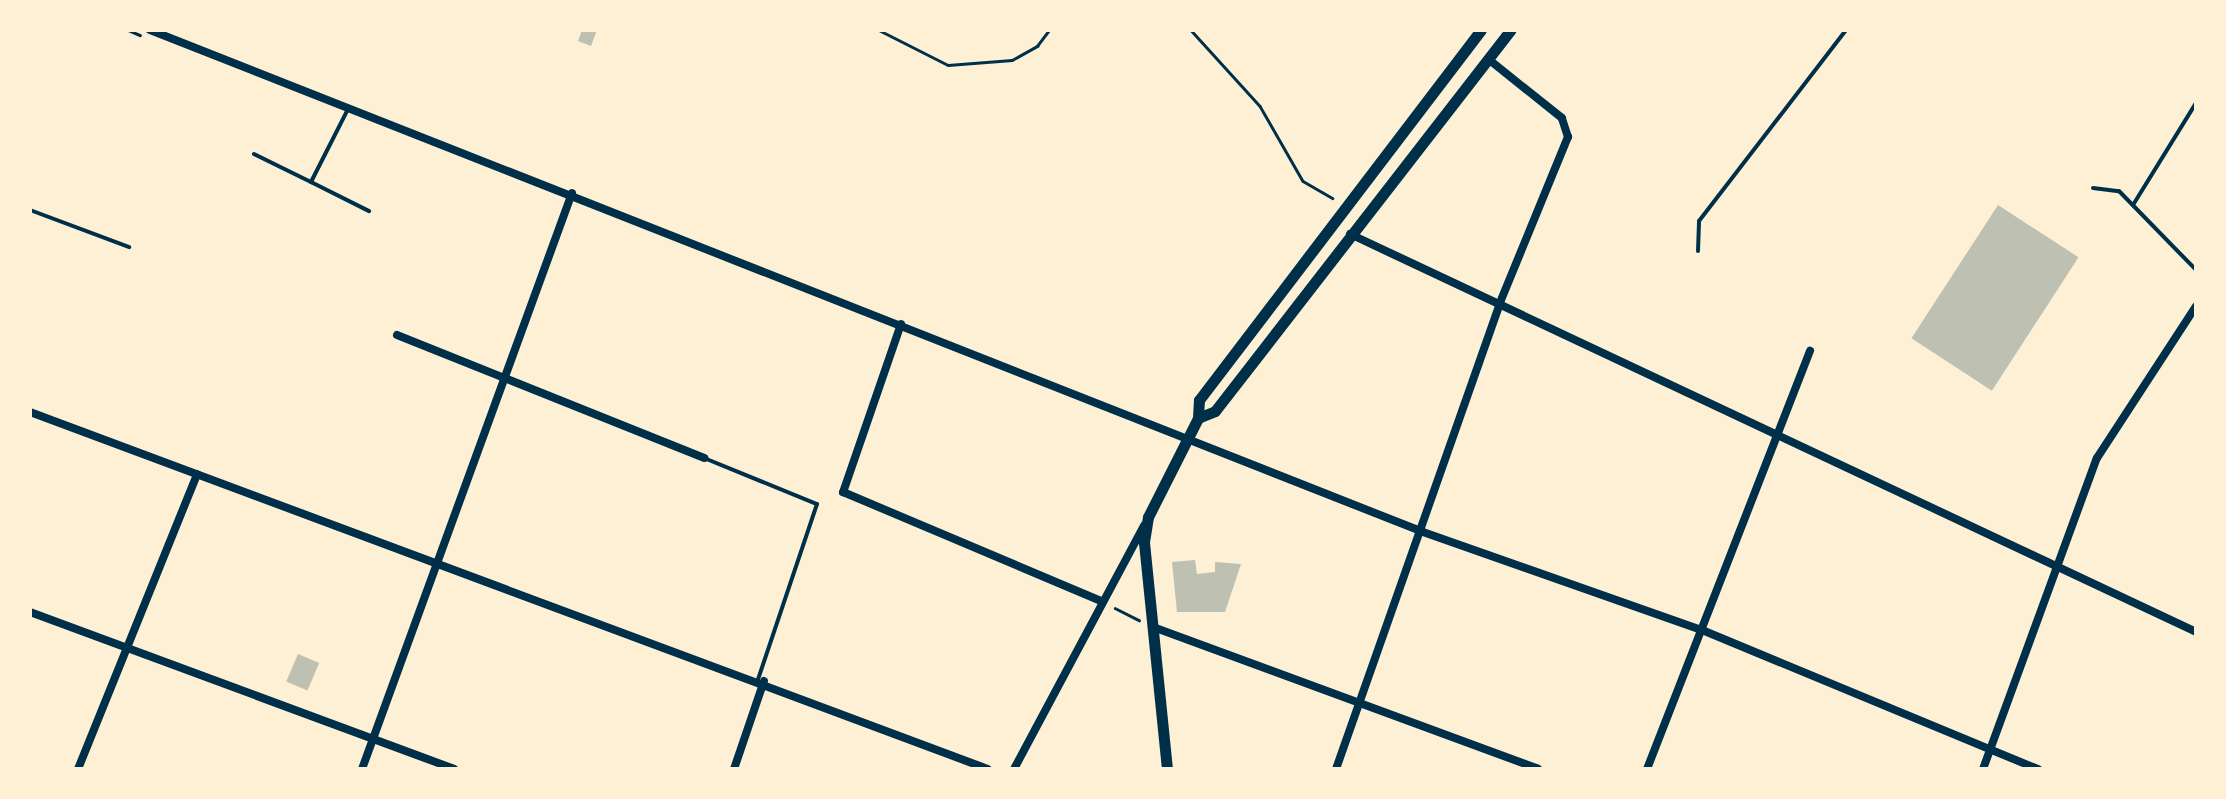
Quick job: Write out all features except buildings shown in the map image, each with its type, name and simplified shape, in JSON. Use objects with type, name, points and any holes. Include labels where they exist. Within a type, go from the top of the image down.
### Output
[{"type":"main road","points":[[1167,769],[1144,542],[1148,517],[1198,418],[1199,400],[1481,30]]},
{"type":"main road","points":[[1198,418],[1215,411],[1348,233],[1511,30]]},
{"type":"street","points":[[150,30],[572,193],[1423,532],[1702,630],[2038,769]]},
{"type":"street","points":[[1336,769],[1423,532],[1499,304],[1568,137],[1562,118],[1488,59]]},
{"type":"street","points":[[362,769],[572,193]]},
{"type":"street","points":[[1348,233],[2196,632]]},
{"type":"street","points":[[1984,769],[2097,458],[2196,306]]},
{"type":"street","points":[[901,324],[842,492],[1103,602]]},
{"type":"street","points":[[396,335],[503,374],[704,458]]},
{"type":"street","points":[[1647,769],[1810,350]]},
{"type":"street","points":[[30,412],[761,680],[988,769]]},
{"type":"street","points":[[78,769],[130,649],[197,474]]},
{"type":"street","points":[[1014,769],[1148,517]]},
{"type":"street","points":[[30,612],[454,769]]},
{"type":"street","points":[[1154,627],[1538,769]]},
{"type":"street","points":[[734,769],[761,680]]},
{"type":"lane","points":[[1698,251],[1700,220],[1846,30]]},
{"type":"lane","points":[[2132,206],[2196,103]]},
{"type":"lane","points":[[311,182],[350,107]]},
{"type":"lane","points":[[254,154],[369,211]]},
{"type":"lane","points":[[2094,188],[2119,191],[2196,270]]},
{"type":"lane","points":[[30,210],[129,248]]},
{"type":"lane","points":[[704,458],[817,504],[761,680]]},
{"type":"path","points":[[840,30],[858,30]]},
{"type":"path","points":[[880,30],[948,65],[1012,60],[1037,46],[1049,30]]},
{"type":"path","points":[[1191,30],[1260,106],[1302,181],[1330,196]]},
{"type":"path","points":[[1103,602],[1154,627]]}]
